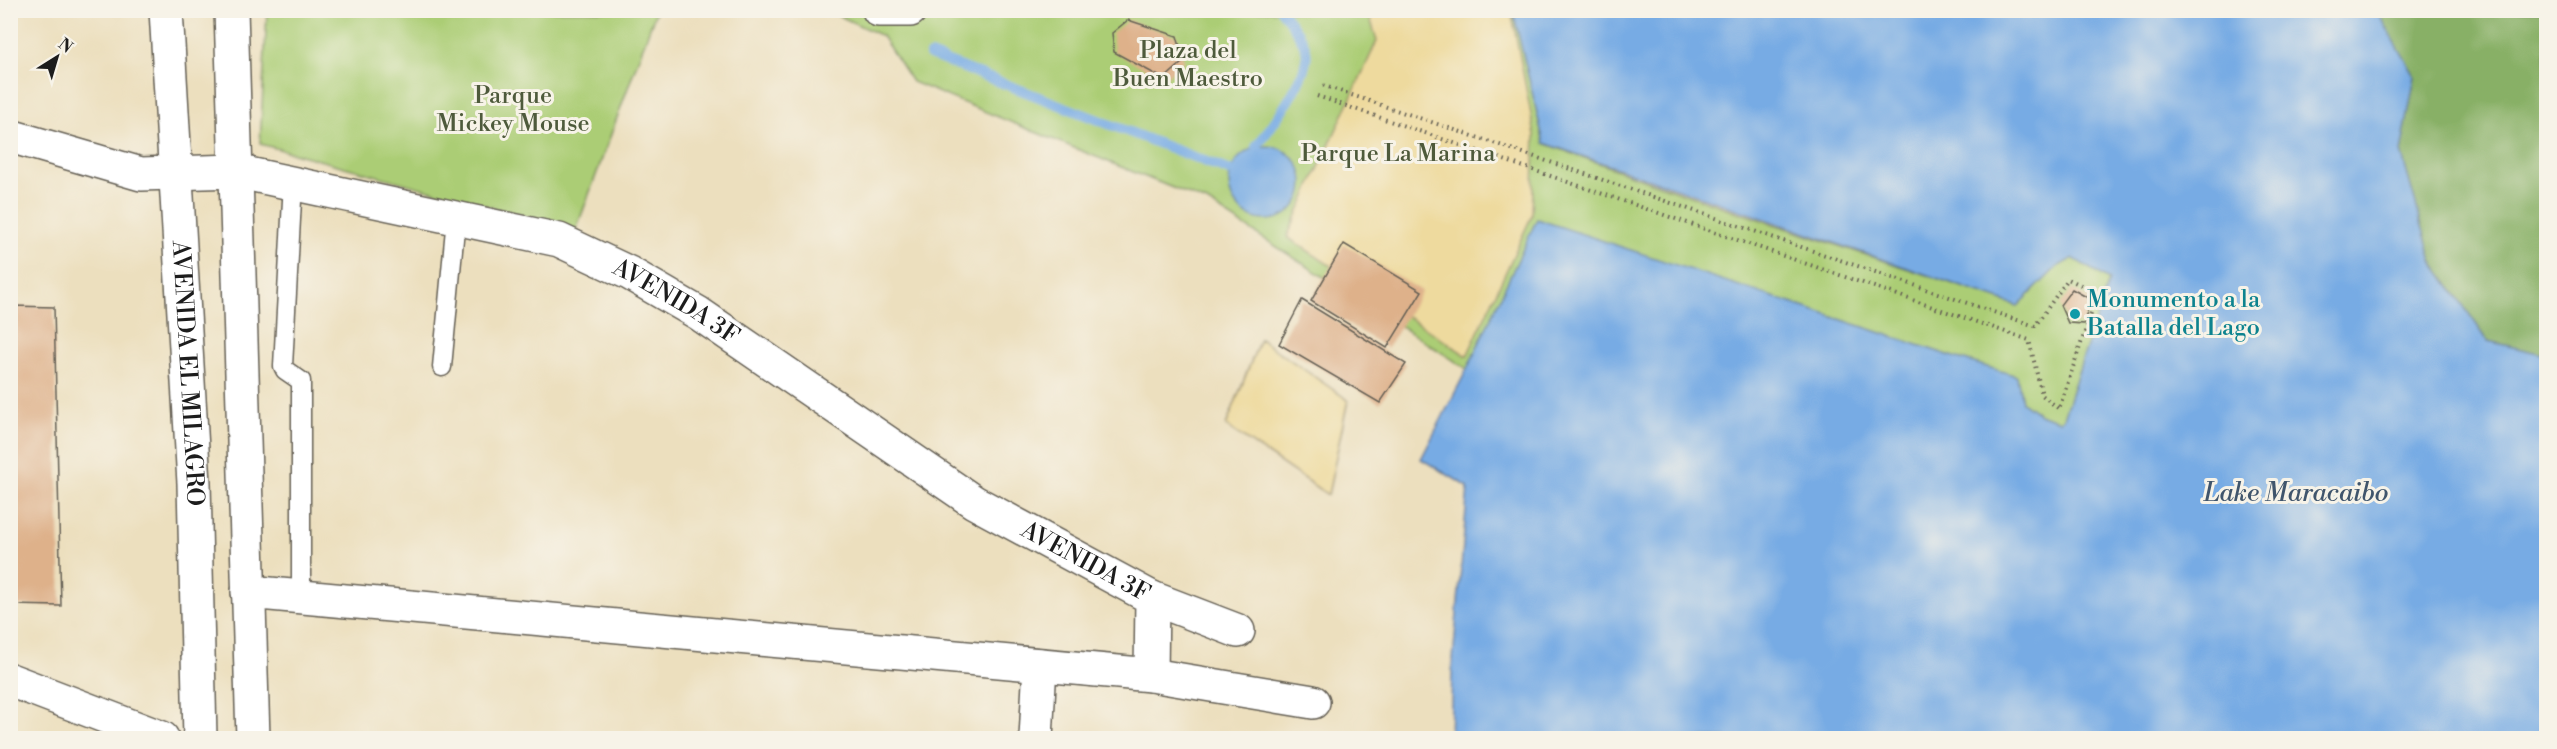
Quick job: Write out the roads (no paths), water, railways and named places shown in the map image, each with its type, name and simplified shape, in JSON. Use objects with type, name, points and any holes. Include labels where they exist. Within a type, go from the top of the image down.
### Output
[{"type":"street","name":"AVENIDA EL MILAGRO","points":[[166,10],[194,483],[200,738]]},
{"type":"street","points":[[231,10],[253,738]]},
{"type":"street","points":[[233,102],[250,72],[251,10]]},
{"type":"street","points":[[879,10],[910,10]]},
{"type":"street","points":[[10,136],[141,174],[174,173]]},
{"type":"street","name":"AVENIDA 3F","points":[[174,173],[236,171],[559,240],[629,273],[698,313],[974,502],[1152,598],[1151,675]]},
{"type":"street","points":[[248,592],[1151,675],[1312,702]]},
{"type":"street","points":[[1152,598],[1238,631]]},
{"type":"street","points":[[1036,738],[1040,665]]},
{"type":"street","points":[[10,680],[162,738]]},
{"type":"lane","points":[[293,182],[283,366],[301,381],[301,597]]},
{"type":"lane","points":[[442,367],[456,218]]},
{"type":"water","name":"Lake Maracaibo","points":[[1513,11],[2377,11],[2415,76],[2401,152],[2432,261],[2488,341],[2546,355],[2546,738],[1450,738],[1452,671],[1468,487],[1421,459],[1467,369],[1537,219],[2017,376],[2022,402],[2039,414],[2060,421],[2063,418],[2109,280],[2073,258],[2057,267],[2018,306],[1544,143]]},
{"type":"water","points":[[1266,146],[1280,149],[1292,157],[1300,169],[1303,183],[1300,197],[1292,209],[1280,217],[1266,220],[1252,217],[1240,209],[1232,197],[1229,183],[1232,169],[1240,157],[1252,149]]},
{"type":"waterway","points":[[1256,147],[1289,100],[1303,72],[1306,60],[1306,50],[1302,40],[1281,10]]},
{"type":"waterway","points":[[930,55],[1230,171]]},
{"type":"place","name":"Monumento a la Batalla del Lago","points":[[2075,314]]},
{"type":"park label","name":"Plaza del Buen Maestro","points":[[1188,65]]},
{"type":"park label","name":"Parque Mickey Mouse","points":[[513,110]]},
{"type":"park label","name":"Parque La Marina","points":[[1398,154]]}]
